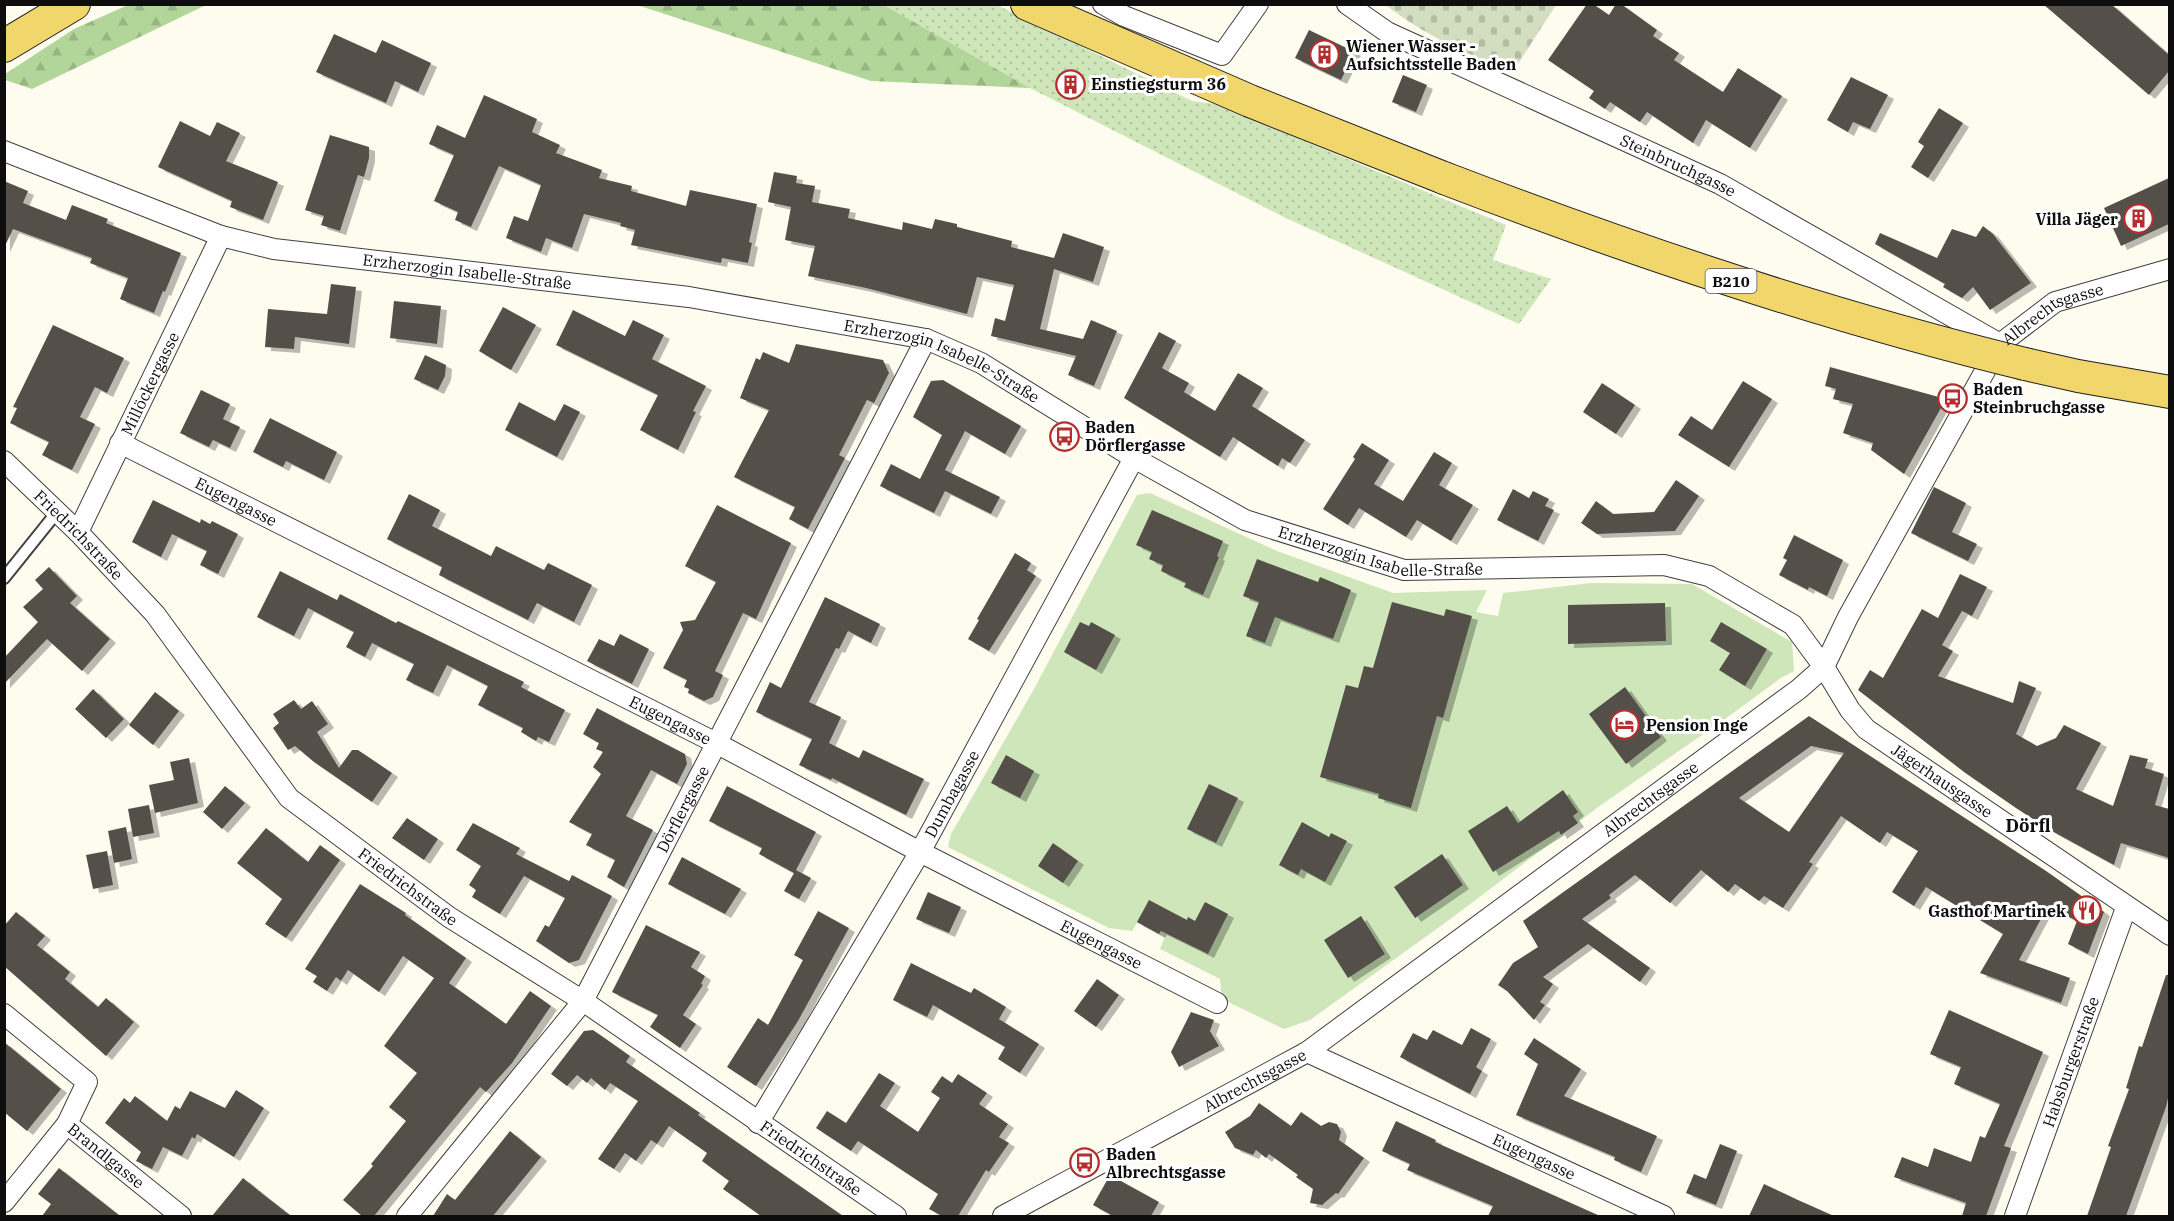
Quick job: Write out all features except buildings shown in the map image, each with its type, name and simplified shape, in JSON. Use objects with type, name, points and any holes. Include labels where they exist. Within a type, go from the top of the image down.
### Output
[{"type":"main road","points":[[7,44],[74,4]]},
{"type":"main road","name":"B210","points":[[1027,4],[1250,101],[1548,218],[1676,262],[1828,310],[2014,361],[2079,376],[2169,392]]},
{"type":"street","points":[[1104,4],[1124,16],[1222,55],[1258,4]]},
{"type":"street","name":"Steinbruchgasse","points":[[1347,4],[1387,32],[1720,184],[2000,344]]},
{"type":"street","name":"Erzherzogin Isabelle-Straße","points":[[4,151],[221,236],[274,249],[689,297],[926,339],[981,363],[1134,458],[1245,520],[1404,570],[1664,565],[1708,576],[1793,625],[1824,667]]},
{"type":"street","name":"Millöckergasse","points":[[78,531],[221,236]]},
{"type":"street","name":"Albrechtsgasse","points":[[1003,1216],[1307,1052],[1799,689],[1824,667],[1848,617],[2000,344],[2055,302],[2169,269]]},
{"type":"street","name":"Dörflergasse","points":[[407,1216],[583,1001],[926,339]]},
{"type":"street","name":"Eugengasse","points":[[120,443],[716,743],[920,852],[1217,1003]]},
{"type":"street","name":"Dumbagasse","points":[[758,1123],[920,852],[1134,458]]},
{"type":"street","name":"Friedrichstraße","points":[[4,461],[78,531],[155,614],[289,798],[449,917],[583,1001],[896,1216]]},
{"type":"street","name":"Jägerhausgasse","points":[[1824,667],[1850,710],[1866,729],[2126,908],[2169,935]]},
{"type":"street","name":"Habsburgerstraße","points":[[2015,1216],[2126,908]]},
{"type":"street","name":"Brandlgasse","points":[[4,1014],[87,1082],[67,1124],[181,1216]]},
{"type":"street","name":"Eugengasse","points":[[1307,1052],[1664,1216]]},
{"type":"street","points":[[4,1202],[67,1124]]},
{"type":"lane","points":[[4,578],[57,512]]},
{"type":"green space","points":[[995,4],[1192,101],[1215,104],[1506,225],[1493,260],[1551,279],[1519,324],[1286,218],[1030,88],[884,5]]},
{"type":"green space","points":[[128,5],[206,5],[32,89],[5,80],[5,74],[74,29]]},
{"type":"green space","points":[[637,5],[884,5],[1030,88],[871,81]]},
{"type":"green space","points":[[1386,5],[1556,5],[1512,73],[1431,35]]},
{"type":"green space","points":[[1150,493],[1277,551],[1393,593],[1487,590],[1476,612],[1498,616],[1503,593],[1592,583],[1692,584],[1792,642],[1794,671],[1601,805],[1449,920],[1310,1020],[1284,1029],[1222,999],[1220,979],[1160,949],[1165,937],[1137,923],[1132,931],[1109,928],[948,847],[951,834],[1034,689],[1137,495]]},
{"type":"place","name":"Wiener Wasser - Aufsichtsstelle Baden","points":[[1325,55]]},
{"type":"place","name":"Einstiegsturm 36","points":[[1070,84]]},
{"type":"place","name":"Villa Jäger","points":[[2139,219]]},
{"type":"place","name":"Baden Steinbruchgasse","points":[[1952,398]]},
{"type":"place","name":"Baden Dörflergasse","points":[[1064,436]]},
{"type":"place","name":"Pension Inge","points":[[1625,725]]},
{"type":"place","name":"Gasthof Martinek","points":[[2087,911]]},
{"type":"place","name":"Baden Albrechtsgasse","points":[[1085,1163]]},
{"type":"district","name":"Dörfl","points":[[2028,825]]}]
